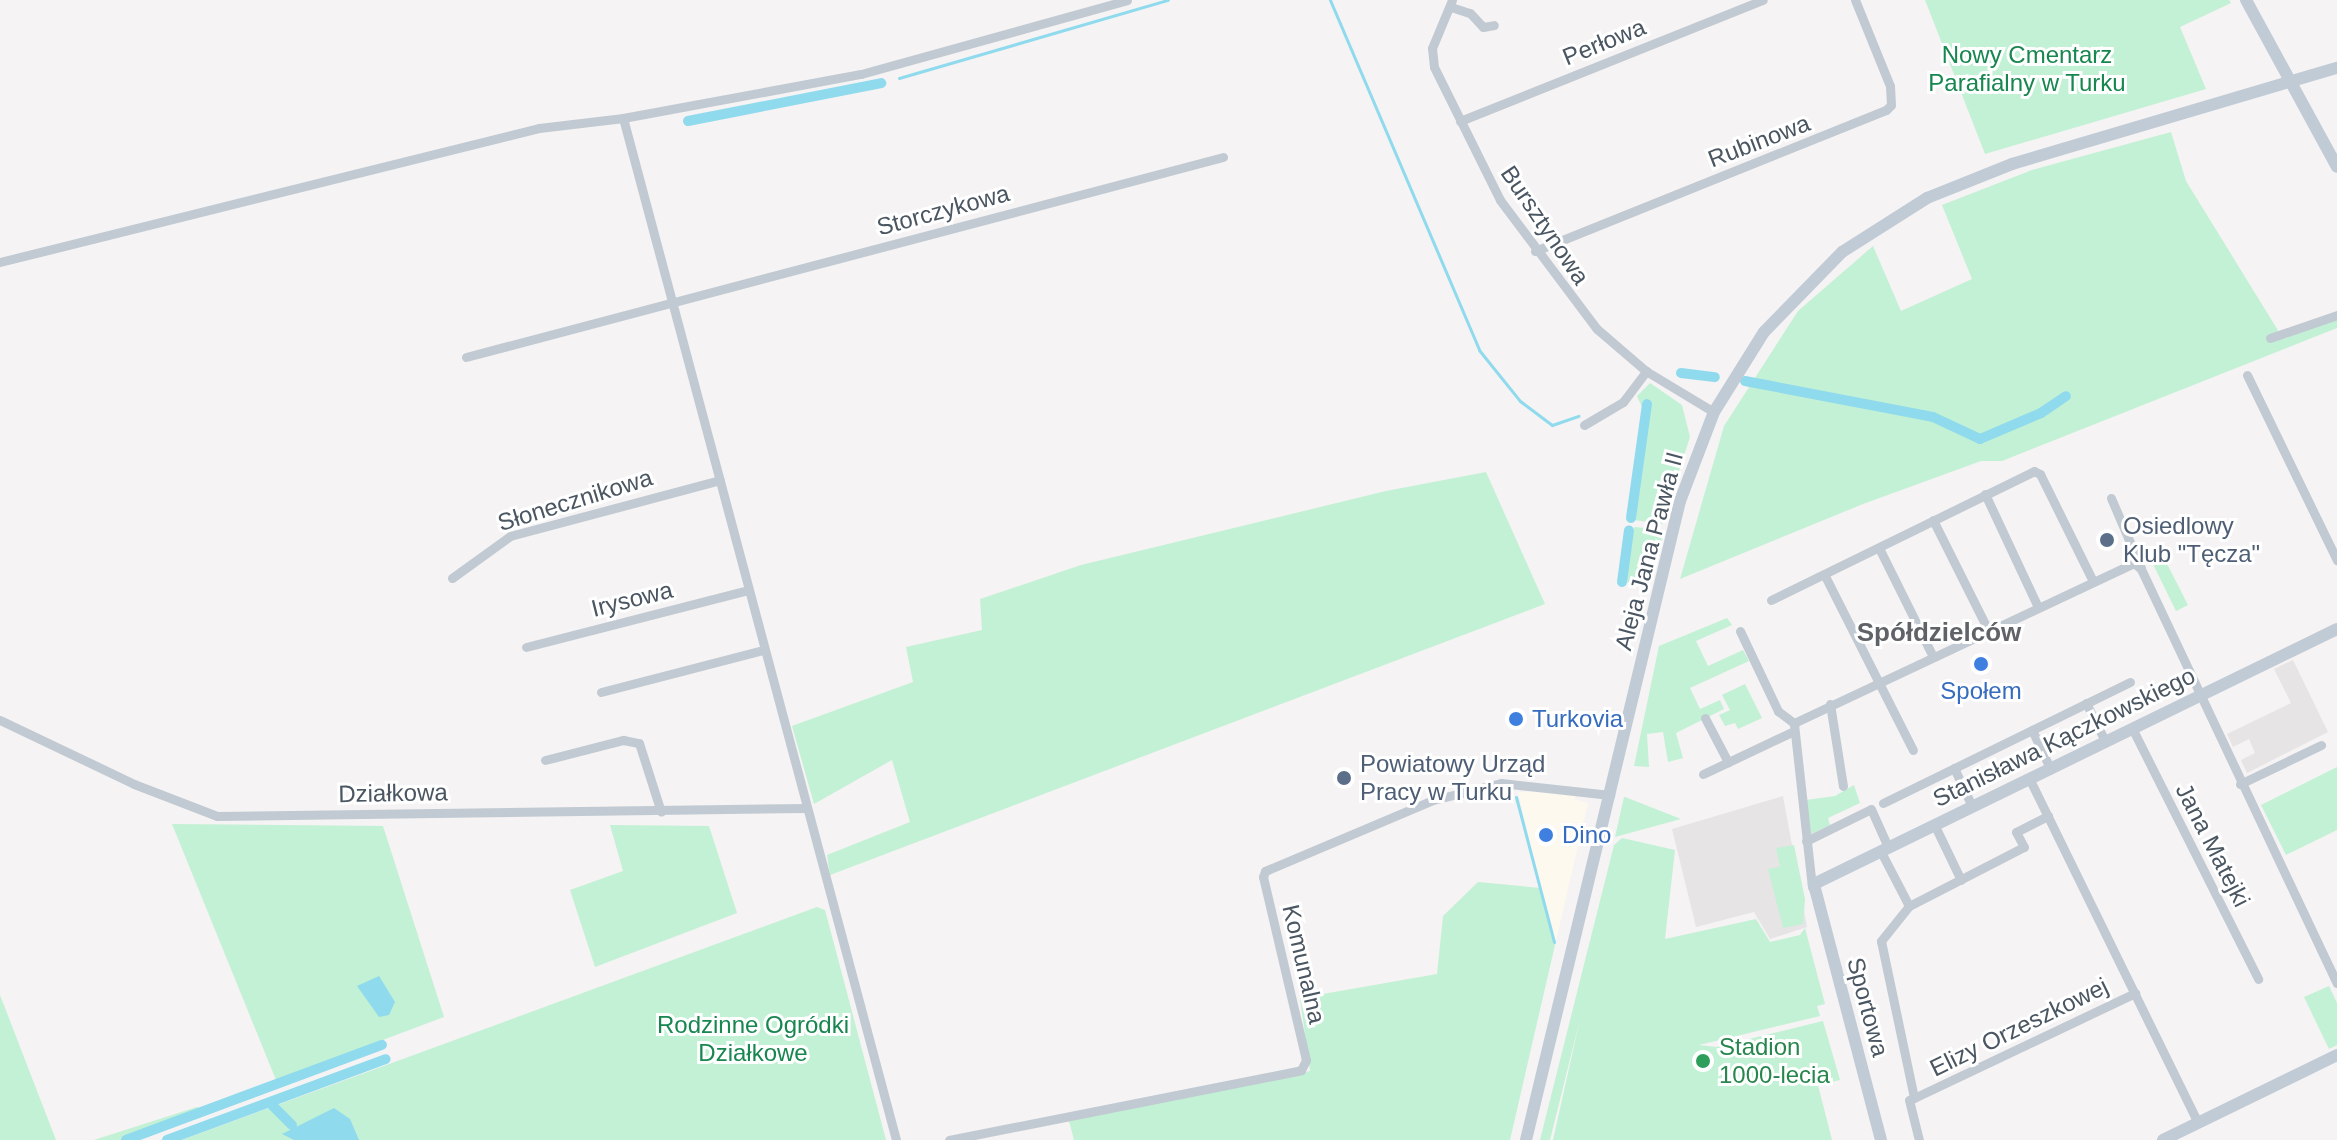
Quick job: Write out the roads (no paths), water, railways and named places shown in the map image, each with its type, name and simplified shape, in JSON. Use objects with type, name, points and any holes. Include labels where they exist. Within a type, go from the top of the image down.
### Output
[{"type":"main road","points":[[2246,0],[2337,167]]},
{"type":"main road","name":"Aleja Jana Pawła II","points":[[1526,1140],[1676,515],[1714,412],[1748,354],[1793,298],[1849,247],[1909,208],[2012,164],[2337,68]]},
{"type":"main road","name":"Stanisława Kączkowskiego","points":[[1812,887],[1934,824],[2337,629]]},
{"type":"main road","name":"Sportowa","points":[[1812,887],[1881,1140]]},
{"type":"main road","points":[[2163,1140],[2337,1055]]},
{"type":"street","points":[[0,262],[539,128],[623,118],[861,74],[1127,0]]},
{"type":"street","name":"Perłowa","points":[[1460,121],[1763,0]]},
{"type":"street","name":"Rubinowa","points":[[1535,251],[1886,110],[1892,96],[1890,86],[1855,0]]},
{"type":"street","name":"Bursztynowa","points":[[1494,25],[1483,27],[1470,13],[1452,4],[1432,54],[1460,121],[1500,200],[1587,320],[1646,371],[1714,412]]},
{"type":"street","points":[[623,118],[896,1140]]},
{"type":"street","name":"Storczykowa","points":[[466,357],[1223,157]]},
{"type":"street","points":[[2270,338],[2337,315]]},
{"type":"street","points":[[1584,425],[1623,402],[1646,371]]},
{"type":"street","points":[[2247,375],[2337,560]]},
{"type":"street","points":[[1771,600],[2034,471],[2040,474],[2092,579]]},
{"type":"street","name":"Słonecznikowa","points":[[452,578],[510,536],[720,480]]},
{"type":"street","points":[[1985,494],[2037,605]]},
{"type":"street","points":[[2111,498],[2240,784],[2337,983]]},
{"type":"street","points":[[1933,520],[1987,628]]},
{"type":"street","points":[[1879,548],[1932,655]]},
{"type":"street","points":[[1703,774],[1793,728],[1830,704],[1987,628],[2128,563],[2141,569]]},
{"type":"street","points":[[1825,576],[1913,750]]},
{"type":"street","name":"Irysowa","points":[[526,647],[748,590]]},
{"type":"street","points":[[1740,631],[1778,711],[1793,728],[1812,887]]},
{"type":"street","points":[[601,692],[763,650]]},
{"type":"street","points":[[1883,803],[2130,682]]},
{"type":"street","points":[[2086,703],[2105,741]]},
{"type":"street","points":[[1830,704],[1843,786]]},
{"type":"street","points":[[1705,718],[1728,762]]},
{"type":"street","name":"Działkowa","points":[[0,720],[134,784],[217,816],[806,808]]},
{"type":"street","name":"Jana Matejki","points":[[2132,728],[2258,979]]},
{"type":"street","points":[[2032,730],[2050,768]]},
{"type":"street","points":[[545,760],[623,740],[639,743],[661,812]]},
{"type":"street","points":[[2240,784],[2321,745]]},
{"type":"street","points":[[1954,768],[1972,806]]},
{"type":"street","points":[[2029,778],[2198,1123]]},
{"type":"street","name":"Komunalna","points":[[949,1140],[1301,1070],[1306,1060],[1265,871],[1433,800],[1501,783],[1610,795]]},
{"type":"street","points":[[1806,841],[1871,809],[1884,849],[1909,906]]},
{"type":"street","points":[[1919,1140],[1909,1100],[1917,1097],[1881,941],[1909,906],[2024,847],[2016,832],[2048,816]]},
{"type":"street","points":[[1934,824],[1961,880]]},
{"type":"street","name":"Elizy Orzeszkowej","points":[[1917,1097],[2135,993]]},
{"type":"water","points":[[379,976],[395,1002],[389,1015],[379,1017],[357,986]]},
{"type":"water","points":[[334,1108],[350,1119],[359,1140],[294,1140],[282,1134]]},
{"type":"waterway","points":[[899,78],[1168,0]]},
{"type":"waterway","points":[[1330,0],[1479,350],[1520,401],[1552,425],[1578,416]]},
{"type":"waterway","points":[[688,121],[881,83]]},
{"type":"waterway","points":[[1681,373],[1715,377]]},
{"type":"waterway","points":[[1745,381],[1933,417],[1980,439],[2041,413],[2066,396]]},
{"type":"waterway","points":[[1631,518],[1647,404]]},
{"type":"waterway","points":[[1622,582],[1629,530]]},
{"type":"waterway","points":[[1516,797],[1554,942]]},
{"type":"waterway","points":[[126,1140],[382,1045]]},
{"type":"waterway","points":[[167,1140],[386,1059]]},
{"type":"waterway","points":[[270,1103],[292,1125]]},
{"type":"place","name":"Osiedlowy Klub \"Tęcza\"","points":[[2107,540]]},
{"type":"place","name":"Społem","points":[[1981,664]]},
{"type":"place","name":"Turkovia","points":[[1516,719]]},
{"type":"place","name":"Powiatowy Urząd Pracy w Turku","points":[[1344,778]]},
{"type":"place","name":"Dino","points":[[1546,835]]},
{"type":"place","name":"Stadion 1000-lecia","points":[[1703,1061]]},
{"type":"district","name":"Spółdzielców","points":[[1939,633]]},
{"type":"park label","name":"Nowy Cmentarz Parafialny w Turku","points":[[2027,69]]},
{"type":"park label","name":"Rodzinne Ogródki Działkowe","points":[[753,1039]]}]
